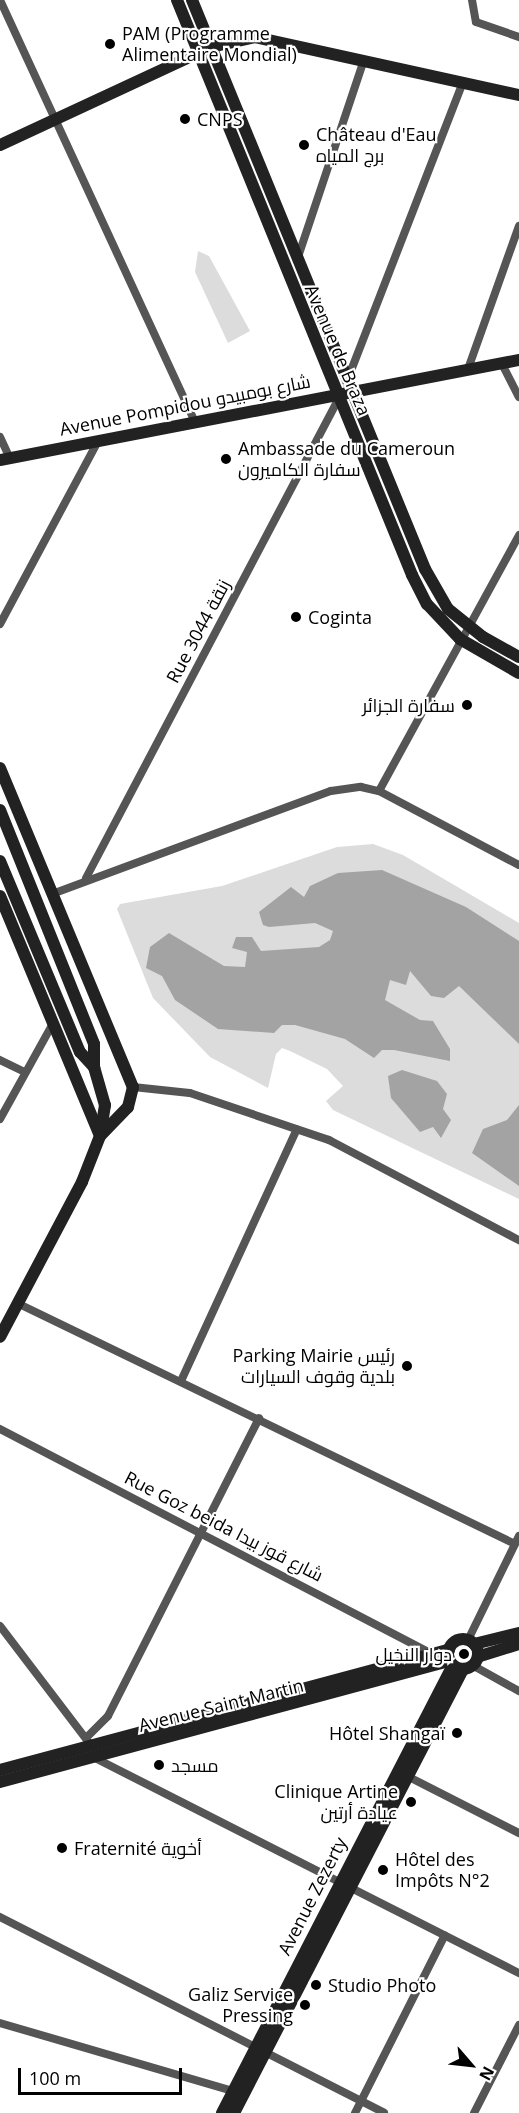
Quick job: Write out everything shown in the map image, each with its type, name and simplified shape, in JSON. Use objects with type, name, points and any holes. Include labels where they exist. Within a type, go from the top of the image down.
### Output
[{"type":"main road","name":"Avenue de Braza","points":[[177,0],[197,54],[343,391],[425,569],[444,603],[467,626],[519,657]]},
{"type":"main road","name":"Avenue de Braza","points":[[192,0],[298,257],[343,391],[412,575],[427,604],[460,639],[519,673]]},
{"type":"main road","points":[[0,145],[211,47],[270,37],[519,95]]},
{"type":"main road","name":"Avenue Pompidou شارع بومبيدو","points":[[5,459],[343,391],[519,360]]},
{"type":"main road","points":[[0,768],[133,1087],[128,1107],[100,1136]]},
{"type":"main road","points":[[0,810],[94,1044],[94,1067],[105,1105],[100,1136],[17,1303],[5,1314],[0,1337]]},
{"type":"main road","points":[[1,866],[80,1052],[94,1067]]},
{"type":"main road","points":[[0,896],[100,1136]]},
{"type":"main road","name":"Avenue Saint Martin","points":[[0,1782],[90,1747],[433,1654],[463,1657],[519,1633]]},
{"type":"main road","name":"Avenue Saint Martin","points":[[0,1770],[519,1644]]},
{"type":"main road","name":"Avenue Zezerty","points":[[234,2113],[260,2050],[463,1657]]},
{"type":"main road","name":"Avenue Zezerty","points":[[222,2113],[233,2091],[260,2050]]},
{"type":"street","points":[[0,0],[57,118],[195,422]]},
{"type":"street","points":[[472,0],[476,22],[519,37]]},
{"type":"street","points":[[298,257],[364,60]]},
{"type":"street","name":"Rue 3044 زنقة","points":[[86,878],[343,391],[463,82]]},
{"type":"street","points":[[468,369],[519,226]]},
{"type":"street","points":[[502,364],[519,397]]},
{"type":"street","points":[[0,437],[5,459]]},
{"type":"street","points":[[0,624],[98,441]]},
{"type":"street","points":[[379,791],[467,626],[519,535]]},
{"type":"street","points":[[52,894],[86,878],[331,791],[379,791],[519,865]]},
{"type":"street","points":[[0,1119],[52,1025]]},
{"type":"street","points":[[0,1060],[25,1072]]},
{"type":"street","points":[[133,1087],[189,1093],[329,1140],[519,1240]]},
{"type":"street","points":[[181,1381],[297,1129]]},
{"type":"street","points":[[17,1303],[517,1540],[463,1657],[519,1691]]},
{"type":"street","points":[[90,1747],[203,1533],[259,1418]]},
{"type":"street","name":"Rue Goz beida شارع قوز بيدا","points":[[0,1429],[433,1654]]},
{"type":"street","points":[[0,1626],[90,1747],[345,1884],[519,1973]]},
{"type":"street","points":[[402,1773],[519,1833]]},
{"type":"street","points":[[0,1917],[384,2113]]},
{"type":"street","points":[[355,2113],[445,1935]]},
{"type":"street","points":[[0,2023],[233,2091]]},
{"type":"street","points":[[474,2113],[519,2025]]},
{"type":"shaded area","points":[[198,251],[209,256],[250,331],[228,343],[195,272]]},
{"type":"shaded area","points":[[373,844],[403,855],[519,923],[519,1199],[333,1110],[326,1101],[343,1086],[327,1069],[290,1051],[282,1048],[276,1054],[268,1088],[210,1057],[153,998],[117,909],[120,904],[222,886],[337,847]]},
{"type":"shaded area","points":[[382,870],[466,907],[519,941],[519,1044],[459,986],[444,998],[431,996],[410,971],[406,985],[390,980],[385,1000],[420,1020],[433,1021],[450,1049],[450,1061],[394,1050],[382,1050],[374,1058],[345,1039],[295,1025],[282,1025],[274,1033],[218,1029],[175,1000],[162,976],[146,968],[150,947],[169,933],[224,966],[245,967],[247,952],[232,948],[236,937],[252,937],[261,951],[319,947],[330,940],[333,931],[315,923],[269,927],[263,925],[259,912],[291,887],[304,897],[310,886],[338,873]]},
{"type":"shaded area","points":[[402,1070],[437,1081],[447,1094],[443,1109],[451,1120],[441,1138],[433,1127],[420,1132],[391,1098],[388,1076]]},
{"type":"shaded area","points":[[519,1105],[519,1186],[472,1153],[483,1129],[507,1120]]},
{"type":"place","name":"PAM (Programme Alimentaire Mondial)","points":[[110,44]]},
{"type":"place","name":"CNPS","points":[[185,119]]},
{"type":"place","name":"Château d'Eau برج المياه","points":[[304,145]]},
{"type":"place","name":"Ambassade du Cameroun سفارة الكاميرون","points":[[226,459]]},
{"type":"place","name":"Coginta","points":[[296,617]]},
{"type":"place","name":"سفارة الجزائر","points":[[467,705]]},
{"type":"place","name":"Parking Mairie رئيس بلدية وقوف السيارات","points":[[407,1366]]},
{"type":"place","name":"دوار النخيل","points":[[464,1654]]},
{"type":"place","name":"Hôtel Shangaï","points":[[457,1733]]},
{"type":"place","name":"مسجد","points":[[159,1765]]},
{"type":"place","name":"Clinique Artine عيادة أرتين","points":[[411,1802]]},
{"type":"place","name":"Fraternité أخوية","points":[[62,1848]]},
{"type":"place","name":"Hôtel des Impôts N°2","points":[[383,1870]]},
{"type":"place","name":"Studio Photo","points":[[316,1985]]},
{"type":"place","name":"Galiz Service Pressing","points":[[305,2005]]}]
